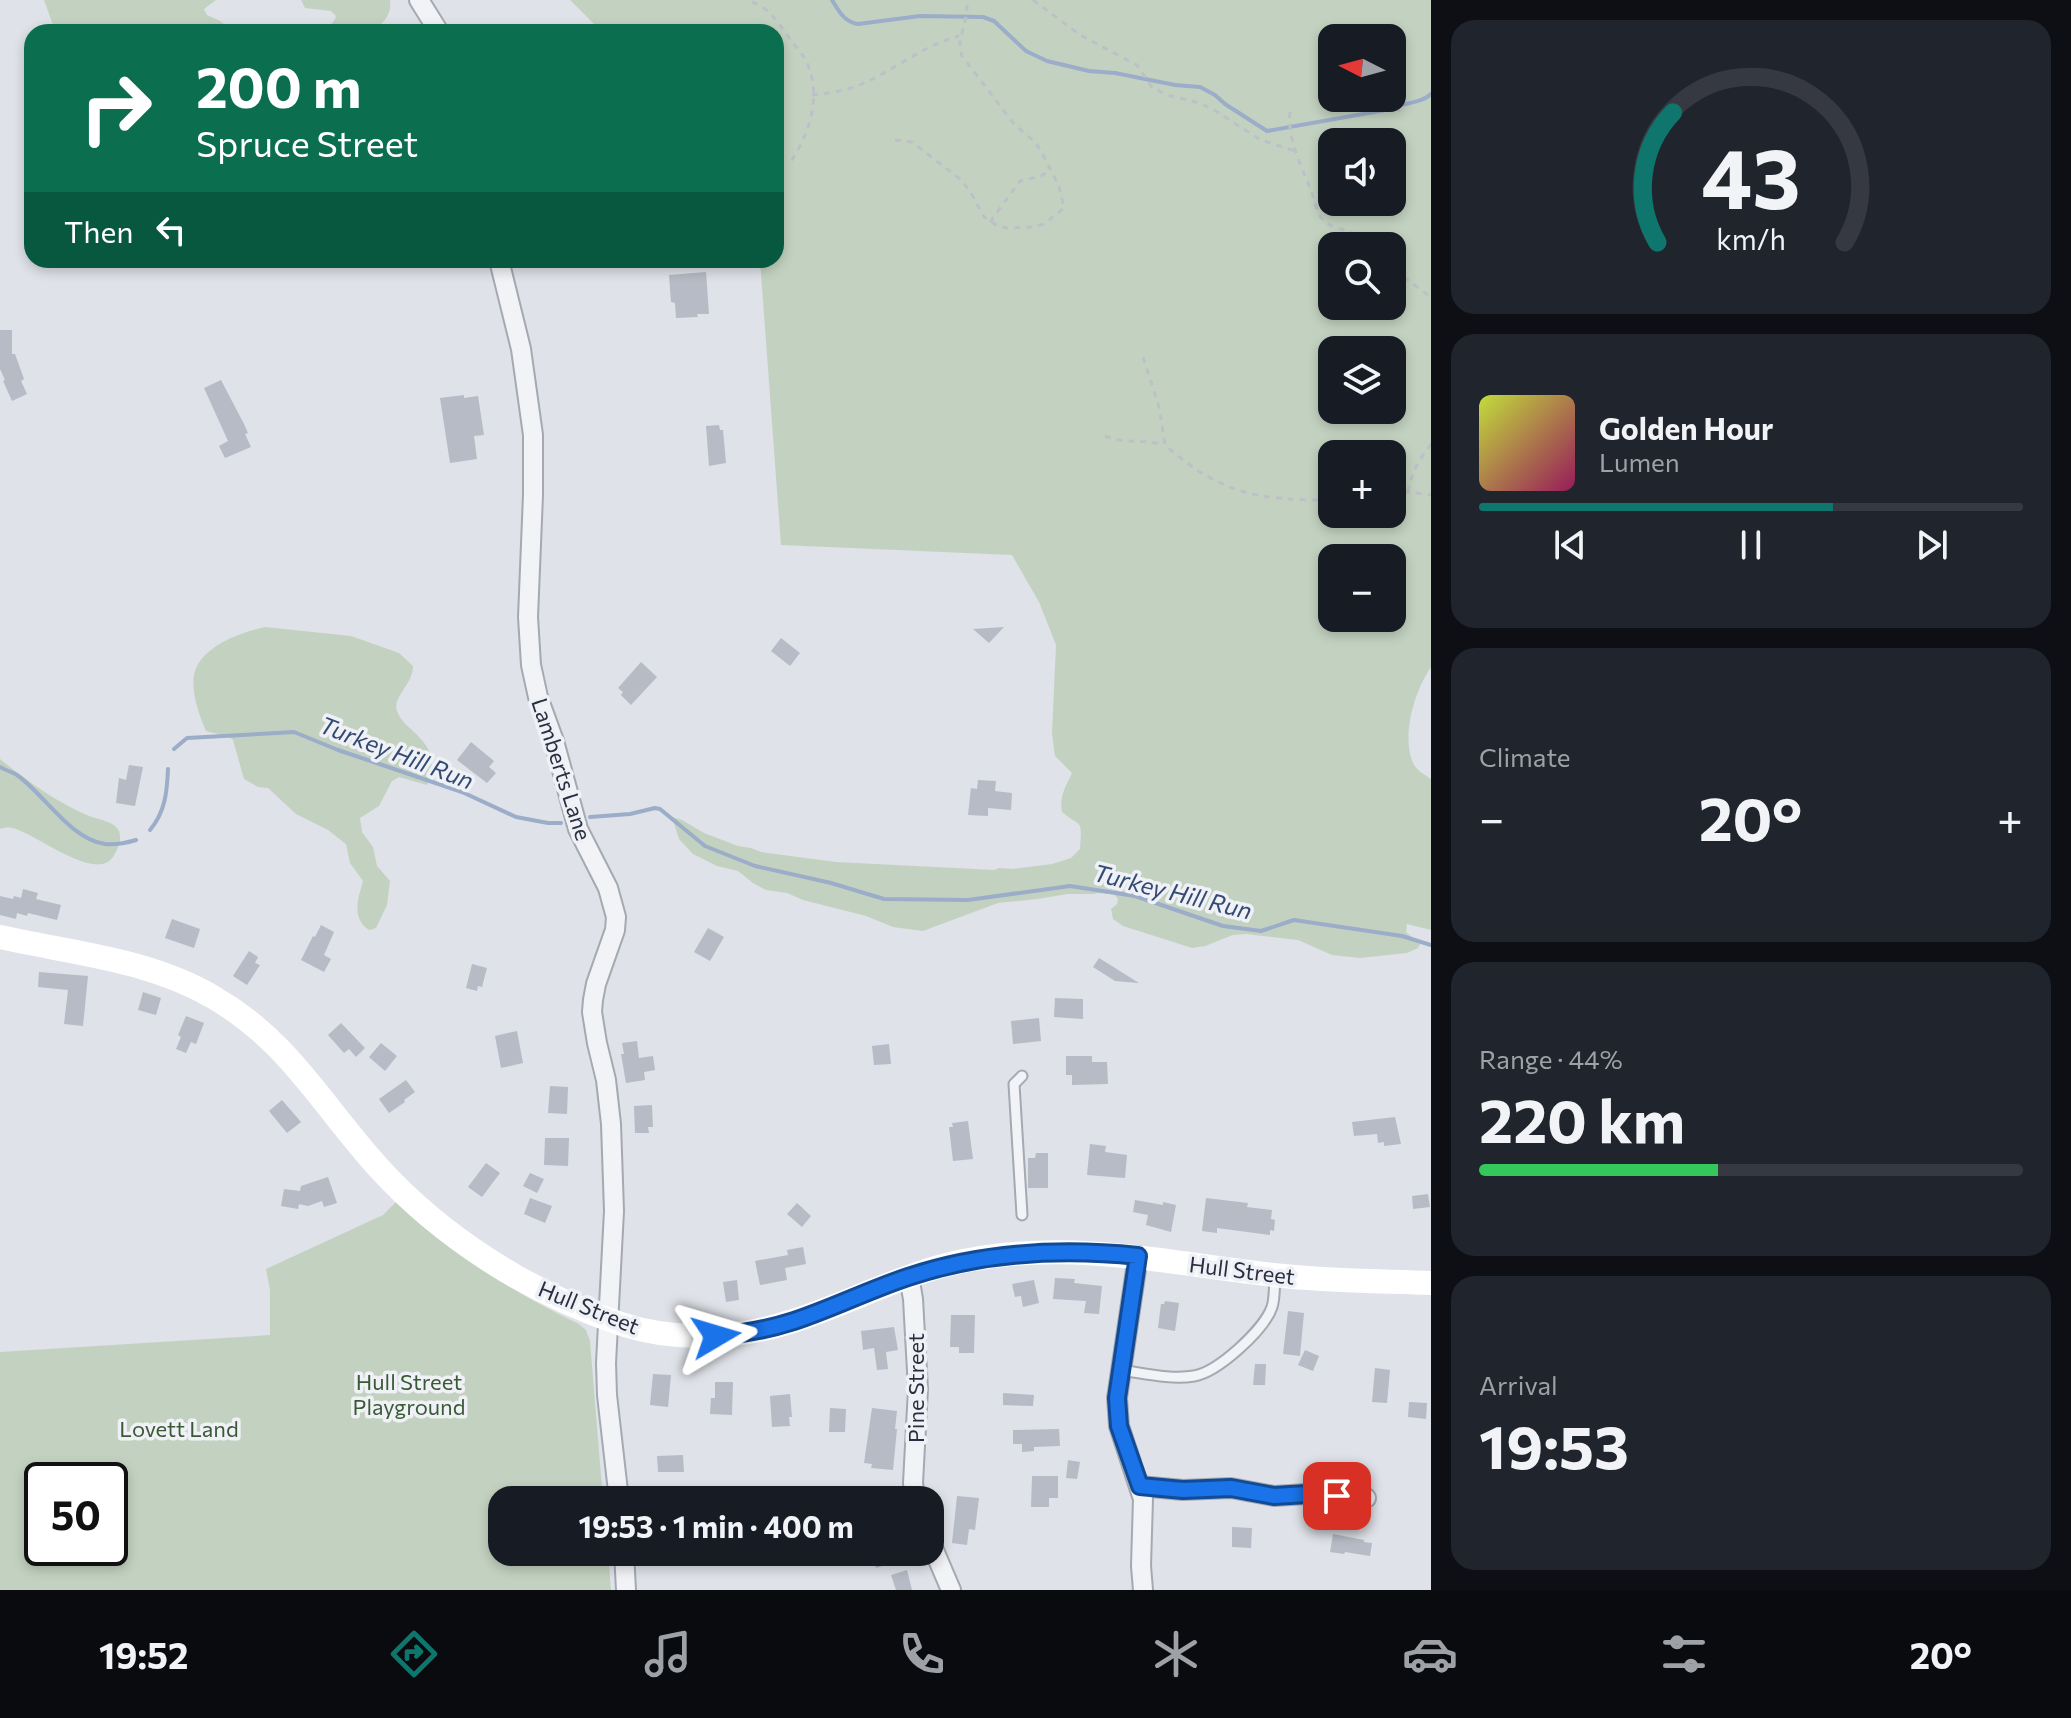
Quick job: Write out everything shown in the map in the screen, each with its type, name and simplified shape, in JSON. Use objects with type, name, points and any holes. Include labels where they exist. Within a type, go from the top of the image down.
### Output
[{"type":"main road","name":"Hull Street","points":[[0,937],[147,968],[186,982],[228,1006],[282,1050],[378,1167],[431,1218],[528,1283],[570,1304],[649,1331],[703,1336],[738,1334],[793,1321],[909,1276],[964,1262],[1016,1254],[1076,1252],[1138,1256],[1275,1275],[1431,1283]]},
{"type":"street","points":[[419,0],[434,24]]},
{"type":"street","name":"Lamberts Lane","points":[[501,268],[521,349],[533,435],[528,617],[531,665],[578,829],[608,888],[616,917],[615,930],[593,1000],[594,1026],[606,1080],[611,1124],[614,1211],[606,1348],[607,1395],[617,1486]]},
{"type":"street","points":[[1138,1256],[1117,1398],[1119,1426],[1140,1486],[1144,1517],[1141,1544],[1143,1590]]},
{"type":"street","name":"Pine Street","points":[[909,1276],[918,1405],[913,1486]]},
{"type":"street","points":[[1140,1486],[1183,1490],[1231,1488],[1274,1496],[1307,1494],[1366,1498]]},
{"type":"street","points":[[625,1566],[626,1590]]},
{"type":"street","points":[[941,1566],[951,1590]]},
{"type":"lane","points":[[1022,1076],[1014,1084],[1022,1215]]},
{"type":"lane","points":[[1120,1370],[1187,1377],[1215,1368],[1248,1340],[1265,1320],[1272,1307],[1275,1275]]},
{"type":"path","points":[[895,140],[912,142],[960,179],[984,217],[996,225],[1007,228],[1034,227],[1044,224],[1064,208],[1059,186],[1035,142],[1014,124],[962,56],[959,47],[967,0]]},
{"type":"path","points":[[1033,0],[1080,35],[1137,65],[1150,85],[1167,95],[1214,110],[1261,140],[1295,151]]},
{"type":"path","points":[[752,2],[769,11],[779,24]]},
{"type":"path","points":[[784,30],[809,67],[812,95],[811,120],[806,136],[789,164]]},
{"type":"path","points":[[812,95],[858,86],[918,52],[960,36]]},
{"type":"path","points":[[1290,112],[1288,123],[1295,151],[1320,217],[1329,226],[1354,232]]},
{"type":"path","points":[[1399,112],[1401,116]]},
{"type":"path","points":[[990,222],[1020,181],[1041,176],[1050,170]]},
{"type":"path","points":[[1406,279],[1431,297]]},
{"type":"path","points":[[1143,357],[1159,407],[1165,445]]},
{"type":"path","points":[[1105,436],[1116,441],[1151,441],[1165,445],[1185,463],[1238,491],[1272,498],[1318,500]]},
{"type":"path","points":[[1431,444],[1411,476],[1408,492],[1431,495]]},
{"type":"green space","points":[[44,0],[216,0],[204,9],[207,15],[224,24],[53,24]]},
{"type":"green space","points":[[301,0],[390,0],[387,17],[381,24],[330,24],[336,16],[331,11],[305,8]]},
{"type":"green space","points":[[570,0],[1431,0],[1431,667],[1415,700],[1408,739],[1414,766],[1431,779],[1431,930],[1407,924],[1406,932],[1420,944],[1418,948],[1407,953],[1360,958],[1332,955],[1298,940],[1246,934],[1192,948],[1123,926],[1113,919],[1111,909],[1118,899],[1114,894],[1097,893],[998,903],[923,931],[893,927],[866,916],[766,890],[738,871],[717,866],[693,854],[679,839],[672,817],[738,846],[836,862],[994,870],[1052,864],[1071,858],[1080,849],[1081,832],[1079,825],[1062,812],[1061,806],[1072,773],[1055,756],[1052,733],[1056,645],[1039,602],[1012,555],[781,545],[761,268],[784,268],[784,24],[594,24]]},
{"type":"green space","points":[[265,627],[351,636],[399,653],[413,666],[396,706],[403,722],[428,749],[431,768],[427,785],[399,777],[392,781],[379,806],[360,818],[362,832],[373,847],[377,866],[390,881],[387,905],[376,928],[369,930],[360,920],[357,908],[363,881],[350,863],[346,844],[328,830],[296,814],[268,788],[258,787],[244,779],[233,740],[206,731],[201,718],[196,703],[194,675],[204,656],[222,642]]},
{"type":"green space","points":[[0,759],[53,798],[114,826],[120,839],[113,857],[104,863],[79,861],[22,832],[11,828],[0,829]]},
{"type":"green space","name":"Hull Street Playground","points":[[396,1202],[483,1270],[586,1330],[590,1341],[602,1486],[488,1486],[488,1566],[609,1566],[611,1590],[0,1590],[0,1352],[270,1335],[270,1290],[266,1269],[383,1215]]},
{"type":"building","points":[[706,272],[709,314],[676,318],[669,275]]},
{"type":"building","points":[[0,330],[12,330],[12,354],[15,354],[27,394],[12,401],[0,369]]},
{"type":"building","points":[[221,380],[244,424],[251,447],[225,458],[219,446],[228,441],[204,388]]},
{"type":"building","points":[[464,395],[464,398],[478,396],[484,435],[474,436],[477,459],[450,463],[440,398]]},
{"type":"building","points":[[719,425],[723,430],[726,463],[709,466],[706,426]]},
{"type":"building","points":[[1004,627],[989,643],[973,629]]},
{"type":"building","points":[[781,638],[800,653],[790,666],[771,651]]},
{"type":"building","points":[[641,662],[657,677],[631,705],[618,688]]},
{"type":"building","points":[[471,742],[494,761],[489,767],[496,773],[487,783],[457,760]]},
{"type":"building","points":[[129,765],[143,767],[135,806],[116,803],[119,778],[126,780]]},
{"type":"building","points":[[978,780],[996,781],[995,791],[1012,793],[1011,810],[988,808],[988,816],[968,815],[971,788],[977,789]]},
{"type":"building","points":[[23,889],[38,893],[36,899],[61,905],[57,920],[28,913],[27,916],[17,913],[16,919],[0,915],[0,896],[21,898]]},
{"type":"building","points":[[172,919],[200,929],[194,948],[165,938]]},
{"type":"building","points":[[321,925],[334,932],[324,955],[331,959],[324,972],[301,960]]},
{"type":"building","points":[[708,928],[724,937],[710,961],[694,952]]},
{"type":"building","points":[[249,951],[258,957],[255,963],[260,965],[247,985],[233,976]]},
{"type":"building","points":[[1099,958],[1139,983],[1115,981],[1093,967]]},
{"type":"building","points":[[472,964],[487,968],[482,987],[478,986],[477,991],[466,988]]},
{"type":"building","points":[[39,972],[88,976],[83,1026],[64,1024],[68,990],[38,987]]},
{"type":"building","points":[[143,992],[161,998],[156,1015],[138,1010]]},
{"type":"building","points":[[1055,998],[1083,999],[1083,1019],[1054,1017]]},
{"type":"building","points":[[186,1016],[204,1023],[196,1044],[191,1042],[186,1053],[176,1049]]},
{"type":"building","points":[[1039,1018],[1041,1041],[1013,1044],[1011,1021]]},
{"type":"building","points":[[341,1023],[365,1048],[356,1057],[349,1049],[344,1053],[328,1035]]},
{"type":"building","points":[[517,1031],[523,1063],[501,1068],[495,1036]]},
{"type":"building","points":[[637,1041],[639,1058],[653,1056],[655,1070],[644,1072],[645,1080],[626,1083],[622,1043]]},
{"type":"building","points":[[381,1043],[397,1056],[385,1071],[369,1057]]},
{"type":"building","points":[[889,1044],[891,1064],[874,1065],[872,1046]]},
{"type":"building","points":[[1066,1056],[1092,1056],[1092,1062],[1107,1062],[1108,1084],[1072,1085],[1072,1075],[1066,1075]]},
{"type":"building","points":[[406,1080],[415,1092],[389,1113],[379,1099]]},
{"type":"building","points":[[550,1086],[568,1087],[567,1114],[548,1113]]},
{"type":"building","points":[[282,1100],[301,1122],[287,1133],[269,1111]]},
{"type":"building","points":[[652,1105],[653,1127],[648,1127],[649,1133],[635,1133],[634,1106]]},
{"type":"building","points":[[1395,1117],[1401,1144],[1384,1146],[1384,1142],[1378,1143],[1377,1134],[1354,1136],[1352,1122]]},
{"type":"building","points":[[968,1121],[973,1159],[953,1161],[949,1127],[953,1127],[952,1123]]},
{"type":"building","points":[[545,1138],[569,1138],[568,1166],[544,1165]]},
{"type":"building","points":[[1090,1144],[1106,1146],[1105,1152],[1127,1155],[1125,1178],[1087,1175]]},
{"type":"building","points":[[1036,1153],[1048,1153],[1048,1188],[1028,1188],[1028,1158],[1035,1158]]},
{"type":"building","points":[[486,1163],[500,1173],[482,1197],[468,1187]]},
{"type":"building","points":[[530,1173],[544,1179],[537,1193],[523,1186]]},
{"type":"building","points":[[328,1177],[337,1203],[324,1207],[322,1201],[308,1206],[299,1204],[298,1209],[281,1206],[284,1189],[300,1191],[301,1186]]},
{"type":"building","points":[[1428,1194],[1430,1207],[1413,1209],[1412,1196]]},
{"type":"building","points":[[530,1198],[552,1206],[545,1223],[524,1214]]},
{"type":"building","points":[[1206,1198],[1248,1203],[1247,1207],[1272,1210],[1274,1231],[1270,1230],[1270,1235],[1217,1228],[1217,1233],[1202,1231]]},
{"type":"building","points":[[1135,1200],[1176,1205],[1171,1232],[1146,1225],[1148,1215],[1133,1212]]},
{"type":"building","points":[[797,1203],[811,1216],[802,1227],[787,1214]]},
{"type":"building","points":[[803,1247],[806,1264],[785,1268],[787,1280],[760,1285],[755,1261],[788,1255],[787,1250]]},
{"type":"building","points":[[1055,1278],[1102,1286],[1099,1314],[1084,1313],[1086,1301],[1053,1299]]},
{"type":"building","points":[[737,1280],[739,1300],[726,1302],[723,1282]]},
{"type":"building","points":[[1034,1280],[1039,1303],[1023,1307],[1021,1296],[1015,1297],[1012,1284]]},
{"type":"building","points":[[1165,1301],[1179,1303],[1175,1331],[1158,1328],[1161,1304]]},
{"type":"building","points":[[1288,1311],[1304,1313],[1300,1356],[1283,1354]]},
{"type":"building","points":[[951,1315],[975,1315],[974,1353],[959,1353],[959,1347],[950,1347]]},
{"type":"building","points":[[894,1327],[898,1350],[886,1352],[888,1369],[877,1370],[874,1348],[863,1350],[861,1331]]},
{"type":"building","points":[[1305,1350],[1319,1356],[1313,1371],[1298,1365]]},
{"type":"building","points":[[1255,1364],[1266,1364],[1265,1385],[1253,1385]]},
{"type":"building","points":[[1375,1368],[1390,1370],[1387,1403],[1372,1402]]},
{"type":"building","points":[[653,1374],[671,1375],[668,1407],[650,1405]]},
{"type":"building","points":[[715,1382],[733,1382],[732,1415],[710,1414],[711,1398],[715,1398]]},
{"type":"building","points":[[1003,1393],[1034,1395],[1033,1406],[1003,1405]]},
{"type":"building","points":[[790,1394],[790,1426],[772,1427],[770,1396]]},
{"type":"building","points":[[1409,1402],[1427,1403],[1426,1419],[1408,1417]]},
{"type":"building","points":[[830,1408],[846,1409],[845,1432],[829,1432]]},
{"type":"building","points":[[872,1408],[897,1411],[893,1470],[871,1468],[872,1464],[864,1463]]},
{"type":"building","points":[[1059,1429],[1060,1446],[1034,1447],[1034,1451],[1022,1452],[1022,1444],[1013,1444],[1013,1430]]},
{"type":"building","points":[[683,1455],[684,1472],[658,1472],[657,1456]]},
{"type":"building","points":[[1068,1460],[1080,1462],[1077,1479],[1066,1478]]},
{"type":"building","points":[[1032,1476],[1058,1476],[1058,1498],[1049,1498],[1049,1507],[1031,1507]]},
{"type":"building","points":[[957,1496],[979,1498],[975,1530],[969,1529],[967,1545],[952,1543]]},
{"type":"building","points":[[1232,1527],[1252,1528],[1251,1548],[1232,1547]]},
{"type":"building","points":[[1333,1534],[1372,1543],[1370,1556],[1330,1552]]},
{"type":"building","points":[[907,1570],[912,1590],[896,1590],[891,1575]]},
{"type":"waterway","points":[[832,0],[845,18],[858,24],[920,16],[983,17],[994,21],[1026,51],[1047,61],[1089,71],[1200,87],[1267,131],[1391,109],[1422,100],[1431,94]]},
{"type":"waterway","name":"Turkey Hill Run","points":[[174,749],[187,738],[294,732],[462,792],[516,817],[561,823]]},
{"type":"waterway","name":"Turkey Hill Run","points":[[0,767],[27,783],[80,834],[105,844],[136,840]]},
{"type":"waterway","name":"Turkey Hill Run","points":[[150,830],[164,802],[168,769]]},
{"type":"waterway","name":"Turkey Hill Run","points":[[590,817],[660,809],[705,846],[755,866],[884,899],[968,900],[1070,886],[1135,896],[1223,926],[1261,931],[1294,920],[1402,936],[1431,945]]},
{"type":"route","points":[[716,1336],[761,1330],[793,1321],[888,1284],[964,1262],[1056,1252],[1138,1256],[1120,1370],[1117,1412],[1140,1486],[1183,1490],[1231,1488],[1274,1496],[1337,1496]]},
{"type":"park label","name":"Lovett Land","points":[[179,1428]]}]
